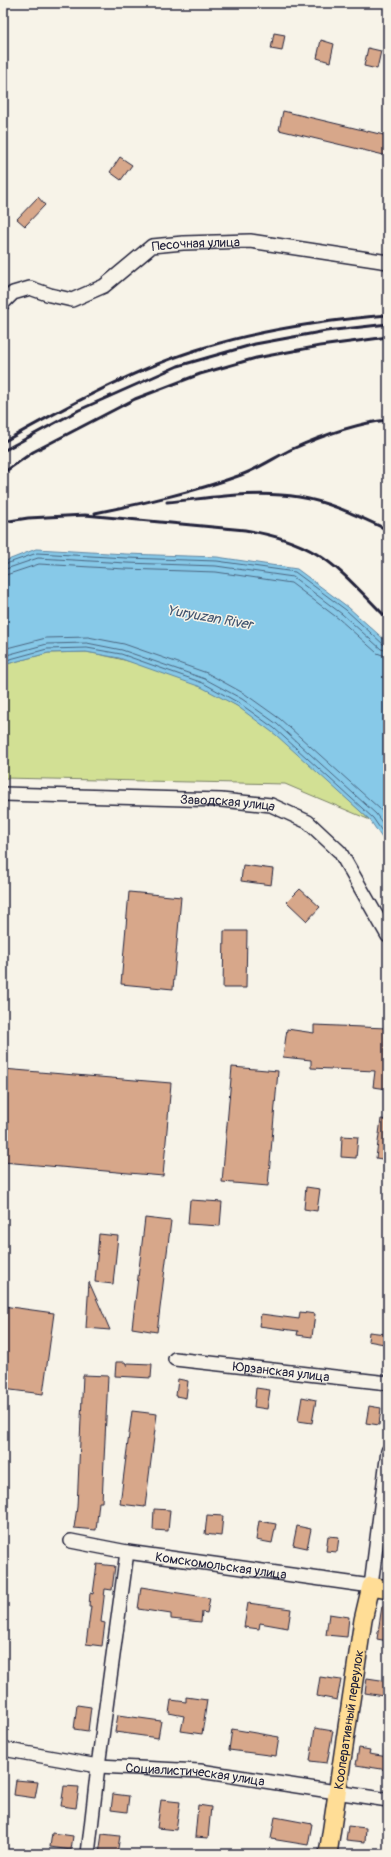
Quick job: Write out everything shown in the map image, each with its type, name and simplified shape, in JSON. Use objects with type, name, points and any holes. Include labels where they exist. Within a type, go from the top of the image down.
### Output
[{"type":"main road","name":"Кооперативный переулок","points":[[328,1854],[363,1620],[380,1587]]},
{"type":"street","name":"Песочная улица","points":[[3,303],[13,293],[30,288],[50,295],[72,300],[104,286],[152,246],[183,243],[250,241],[388,262]]},
{"type":"street","name":"Заводская улица","points":[[3,794],[222,800],[271,805],[308,822],[340,852],[388,936]]},
{"type":"street","name":"Юрзанская улица","points":[[175,1359],[388,1383]]},
{"type":"street","points":[[380,1587],[388,1451]]},
{"type":"street","name":"Комскомольская улица","points":[[71,1541],[127,1552],[380,1587]]},
{"type":"street","points":[[88,1854],[98,1766],[127,1552]]},
{"type":"street","name":"Социалистическая улица","points":[[3,1749],[98,1766],[200,1771],[388,1800]]},
{"type":"green space","points":[[86,652],[125,660],[164,672],[202,687],[237,706],[289,745],[370,820],[285,784],[3,778],[3,665],[48,653]]},
{"type":"water","name":"Yuryuzan River","points":[[36,549],[217,557],[297,569],[348,607],[388,643],[388,847],[370,820],[276,735],[237,706],[201,687],[119,658],[86,652],[48,653],[3,665],[3,562]]},
{"type":"building","points":[[274,33],[285,35],[282,51],[271,49]]},
{"type":"building","points":[[321,40],[334,44],[330,62],[317,58]]},
{"type":"building","points":[[368,48],[381,51],[377,69],[364,66]]},
{"type":"building","points":[[283,111],[388,136],[388,156],[279,130]]},
{"type":"building","points":[[120,157],[132,165],[121,180],[110,172]]},
{"type":"building","points":[[38,197],[45,205],[25,226],[17,219]]},
{"type":"building","points":[[243,865],[273,869],[271,885],[241,881]]},
{"type":"building","points":[[300,889],[320,907],[307,921],[287,902]]},
{"type":"building","points":[[129,892],[181,897],[173,989],[121,984]]},
{"type":"building","points":[[224,931],[247,931],[246,988],[223,988]]},
{"type":"building","points":[[314,1025],[386,1028],[385,1057],[388,1057],[388,1089],[373,1087],[375,1071],[311,1068],[311,1060],[283,1057],[287,1029],[314,1033]]},
{"type":"building","points":[[232,1067],[278,1071],[268,1186],[222,1182]]},
{"type":"building","points":[[3,1069],[171,1083],[163,1176],[3,1162]]},
{"type":"building","points":[[381,1119],[388,1120],[388,1160],[376,1158]]},
{"type":"building","points":[[342,1136],[358,1137],[356,1158],[341,1157]]},
{"type":"building","points":[[306,1187],[320,1189],[317,1211],[304,1209]]},
{"type":"building","points":[[190,1200],[222,1202],[220,1226],[188,1224]]},
{"type":"building","points":[[145,1218],[171,1221],[157,1332],[132,1328]]},
{"type":"building","points":[[99,1234],[118,1236],[113,1284],[95,1282]]},
{"type":"building","points":[[89,1282],[101,1309],[110,1330],[86,1328]]},
{"type":"building","points":[[3,1306],[54,1313],[43,1394],[3,1389]]},
{"type":"building","points":[[300,1312],[315,1314],[312,1337],[297,1335],[298,1331],[259,1326],[261,1314],[299,1319]]},
{"type":"building","points":[[369,1332],[386,1334],[384,1344],[368,1341]]},
{"type":"building","points":[[116,1362],[125,1362],[127,1366],[127,1363],[152,1364],[151,1378],[115,1376]]},
{"type":"building","points":[[83,1375],[108,1376],[102,1502],[99,1502],[96,1530],[74,1528],[77,1507]]},
{"type":"building","points":[[178,1379],[188,1381],[186,1398],[176,1396]]},
{"type":"building","points":[[256,1388],[270,1390],[267,1409],[254,1407]]},
{"type":"building","points":[[302,1397],[316,1400],[312,1423],[298,1421]]},
{"type":"building","points":[[369,1406],[381,1408],[379,1425],[366,1423]]},
{"type":"building","points":[[132,1411],[157,1414],[145,1507],[120,1504]]},
{"type":"building","points":[[154,1509],[170,1510],[168,1531],[153,1530]]},
{"type":"building","points":[[207,1515],[223,1516],[221,1536],[205,1534]]},
{"type":"building","points":[[259,1521],[276,1524],[272,1543],[256,1540]]},
{"type":"building","points":[[297,1526],[311,1529],[307,1548],[293,1545]]},
{"type":"building","points":[[328,1536],[339,1537],[337,1552],[326,1551]]},
{"type":"building","points":[[97,1564],[115,1566],[112,1590],[105,1589],[101,1622],[105,1623],[102,1646],[86,1644],[91,1606],[89,1606],[90,1593],[93,1594]]},
{"type":"building","points":[[141,1587],[210,1598],[207,1613],[202,1612],[201,1622],[171,1619],[171,1614],[138,1609]]},
{"type":"building","points":[[248,1603],[291,1609],[288,1628],[260,1623],[259,1629],[244,1627]]},
{"type":"building","points":[[382,1606],[388,1607],[388,1641],[377,1639]]},
{"type":"building","points":[[329,1614],[349,1617],[347,1637],[326,1635]]},
{"type":"building","points":[[320,1677],[341,1680],[337,1700],[317,1696]]},
{"type":"building","points":[[367,1678],[387,1681],[384,1696],[365,1693]]},
{"type":"building","points":[[186,1697],[207,1700],[202,1734],[181,1731],[184,1716],[169,1713],[171,1700],[186,1702]]},
{"type":"building","points":[[77,1705],[91,1707],[88,1731],[74,1729]]},
{"type":"building","points":[[118,1715],[161,1721],[158,1738],[115,1732]]},
{"type":"building","points":[[315,1728],[333,1731],[327,1763],[310,1761]]},
{"type":"building","points":[[232,1729],[279,1737],[276,1756],[229,1750]]},
{"type":"building","points":[[359,1748],[370,1750],[369,1754],[388,1757],[388,1770],[356,1765]]},
{"type":"building","points":[[16,1780],[38,1782],[35,1798],[14,1795]]},
{"type":"building","points":[[64,1786],[79,1787],[76,1808],[61,1806]]},
{"type":"building","points":[[113,1794],[129,1796],[127,1812],[111,1810]]},
{"type":"building","points":[[161,1800],[180,1802],[176,1830],[157,1828]]},
{"type":"building","points":[[198,1805],[211,1807],[208,1838],[195,1837]]},
{"type":"building","points":[[275,1817],[312,1824],[308,1845],[271,1839]]},
{"type":"building","points":[[348,1826],[366,1828],[365,1842],[346,1840]]},
{"type":"building","points":[[52,1833],[73,1836],[71,1850],[50,1847]]},
{"type":"building","points":[[102,1834],[120,1836],[117,1854],[99,1854]]},
{"type":"railway","points":[[3,442],[102,389],[153,366],[206,347],[272,331],[319,323],[388,315]]},
{"type":"railway","points":[[3,451],[79,410],[178,366],[255,344],[326,331],[388,324]]},
{"type":"railway","points":[[3,473],[33,452],[135,399],[200,374],[256,358],[320,346],[388,337]]},
{"type":"railway","points":[[95,513],[169,497],[205,487],[247,473],[290,450],[313,440],[351,427],[388,420]]},
{"type":"railway","points":[[167,502],[250,494],[299,497],[333,506],[388,530]]},
{"type":"railway","points":[[3,522],[28,518],[85,515],[263,533],[298,544],[325,559],[344,575],[388,619]]}]
